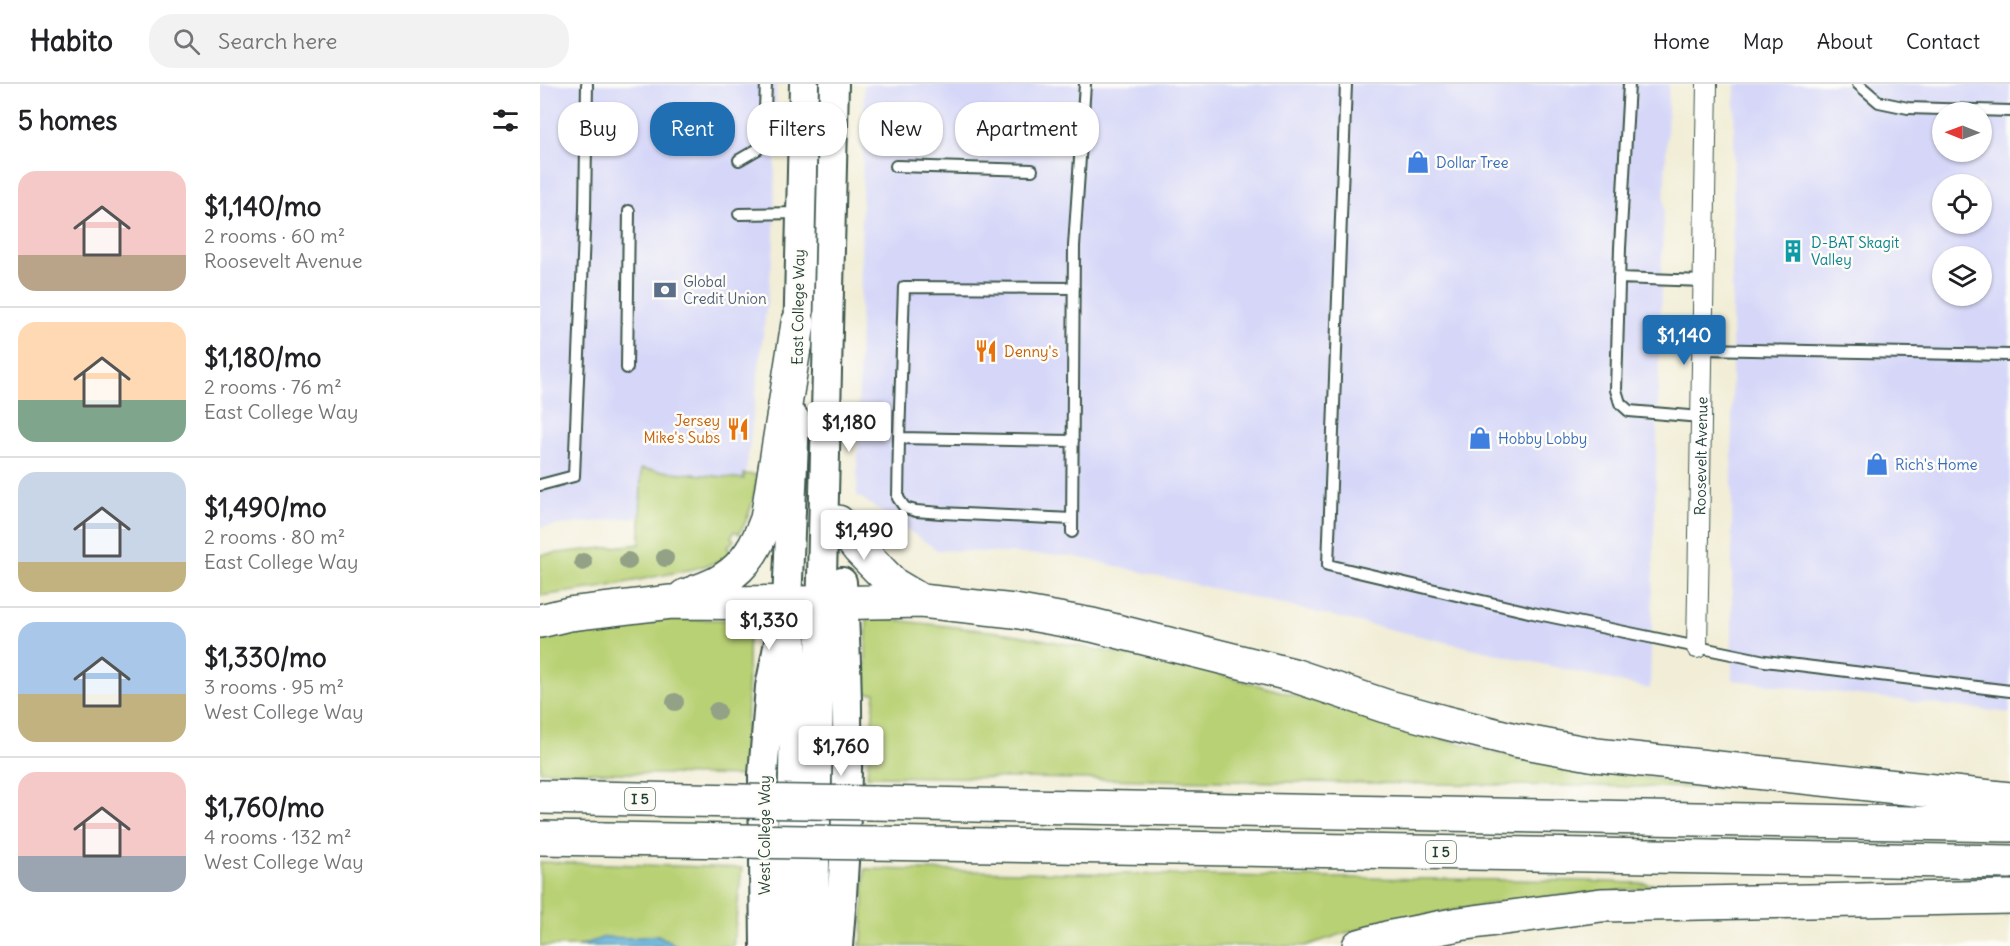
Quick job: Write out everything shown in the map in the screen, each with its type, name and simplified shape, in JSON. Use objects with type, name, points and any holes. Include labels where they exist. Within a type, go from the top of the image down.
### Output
[{"type":"highway","points":[[671,602],[724,579],[746,559],[756,546],[767,519],[813,327]]},
{"type":"highway","points":[[838,522],[859,549],[894,585],[921,601]]},
{"type":"highway","points":[[540,621],[569,614],[671,602],[921,601],[1014,611],[1092,625],[1293,675],[1385,706],[1515,740],[1596,755],[2010,798]]},
{"type":"highway","name":"I 5","points":[[540,797],[2010,825]]},
{"type":"highway","name":"I 5","points":[[540,837],[2010,862]]},
{"type":"highway","points":[[1359,946],[1459,924],[1601,905],[2010,897]]},
{"type":"main road","name":"East College Way","points":[[804,84],[800,213],[838,522],[833,603]]},
{"type":"main road","name":"East College Way","points":[[787,602],[834,84]]},
{"type":"main road","name":"East College Way","points":[[813,327],[833,603]]},
{"type":"main road","name":"West College Way","points":[[787,602],[792,633],[794,692],[790,946]]},
{"type":"main road","name":"West College Way","points":[[765,946],[763,775],[770,687],[787,602]]},
{"type":"main road","points":[[813,946],[833,603]]},
{"type":"main road","points":[[833,603],[848,754],[838,946]]},
{"type":"street","name":"Roosevelt Avenue","points":[[1697,648],[1707,84]]},
{"type":"lane","points":[[540,485],[574,476],[585,209],[587,84]]},
{"type":"lane","points":[[739,160],[758,149],[764,135],[766,84]]},
{"type":"lane","points":[[1072,532],[1074,246],[1084,84]]},
{"type":"lane","points":[[1346,84],[1328,565],[1533,613],[1765,661],[2010,691]]},
{"type":"lane","points":[[1629,84],[1616,390],[1620,403],[1629,411],[1701,417]]},
{"type":"lane","points":[[1858,84],[1879,102],[1908,108],[2010,111]]},
{"type":"lane","points":[[896,166],[1032,170]]},
{"type":"lane","points":[[627,368],[628,211]]},
{"type":"lane","points":[[739,214],[800,213]]},
{"type":"lane","points":[[1619,278],[1704,281]]},
{"type":"lane","points":[[1072,519],[916,512],[905,508],[898,498],[904,288],[1074,288]]},
{"type":"lane","points":[[1703,349],[2010,355]]},
{"type":"lane","points":[[899,438],[1073,441]]},
{"type":"shaded area","points":[[540,84],[776,84],[776,102],[747,102],[747,156],[775,156],[774,245],[745,481],[640,477],[641,517],[540,527]]},
{"type":"shaded area","points":[[864,84],[1669,84],[1650,689],[1072,556],[937,550],[857,495],[863,156],[943,156],[943,102],[864,102]]},
{"type":"shaded area","points":[[1735,84],[2010,84],[2010,713],[1732,680],[1732,258]]},
{"type":"green space","points":[[641,469],[744,479],[744,474],[757,475],[754,498],[747,520],[739,534],[735,531],[731,537],[734,540],[727,548],[732,552],[722,561],[693,569],[604,587],[540,596],[540,555],[640,544]]},
{"type":"green space","points":[[867,617],[1007,633],[1197,668],[1326,704],[1416,733],[1527,760],[1719,788],[867,776],[875,693],[865,693]]},
{"type":"green space","points":[[642,619],[749,620],[745,776],[540,771],[540,630]]},
{"type":"green space","points":[[540,862],[742,868],[733,946],[540,946]]},
{"type":"green space","points":[[865,869],[1585,881],[1678,885],[1512,900],[1397,920],[1305,946],[860,946]]},
{"type":"water","points":[[658,935],[678,946],[579,946],[605,937],[631,938]]},
{"type":"place","name":"Dollar Tree","points":[[1418,162]]},
{"type":"place","name":"D-BAT Skagit Valley","points":[[1793,251]]},
{"type":"place","name":"Global Credit Union","points":[[665,290]]},
{"type":"place","name":"Denny's","points":[[986,351]]},
{"type":"place","name":"Jersey Mike's Subs","points":[[738,429]]},
{"type":"place","name":"Hobby Lobby","points":[[1480,438]]},
{"type":"place","name":"Rich's Home","points":[[1877,464]]}]
